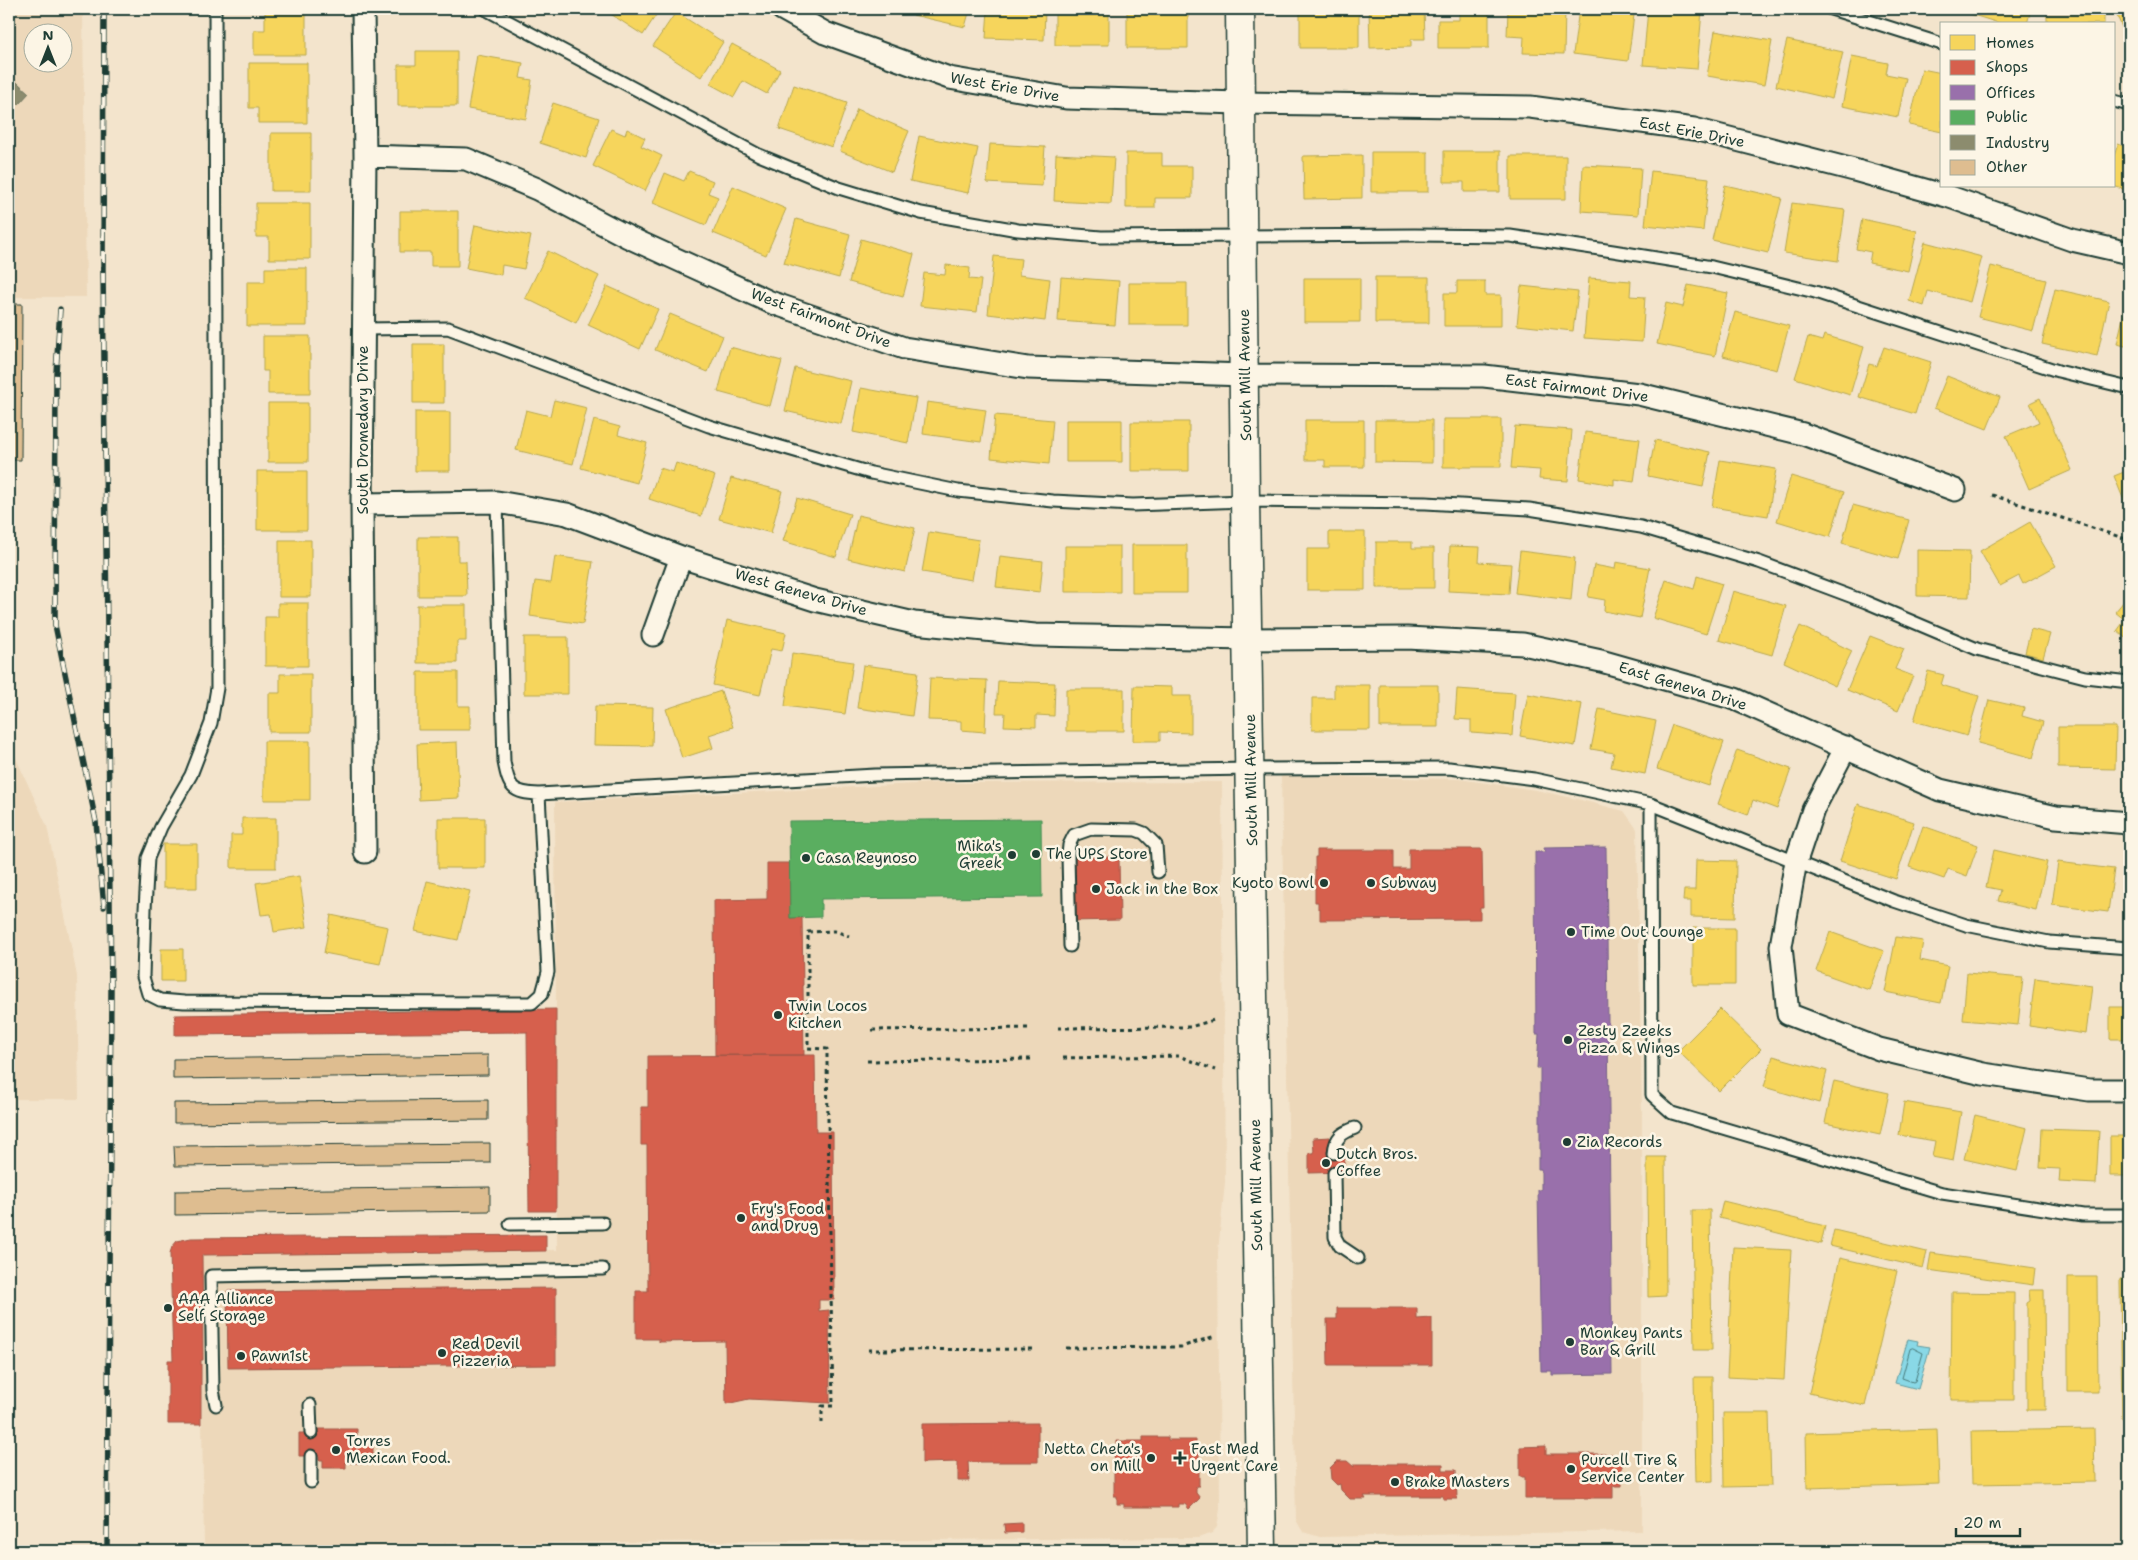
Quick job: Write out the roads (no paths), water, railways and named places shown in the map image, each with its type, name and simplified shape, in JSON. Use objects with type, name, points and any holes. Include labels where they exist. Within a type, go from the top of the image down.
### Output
[{"type":"main road","name":"South Mill Avenue","points":[[1240,9],[1262,1551]]},
{"type":"street","name":"South Dromedary Drive","points":[[363,9],[365,156],[362,504],[365,852]]},
{"type":"street","name":"West Erie Drive","points":[[782,9],[825,33],[949,78],[1066,98],[1240,103]]},
{"type":"street","name":"East Erie Drive","points":[[1240,103],[1530,107],[1694,130],[1854,170],[1950,197],[2072,240],[2129,253]]},
{"type":"street","name":"West Fairmont Drive","points":[[365,156],[466,159],[537,189],[628,237],[770,302],[904,348],[1028,368],[1246,375]]},
{"type":"street","name":"East Fairmont Drive","points":[[1246,375],[1484,376],[1639,394],[1803,434],[1955,490]]},
{"type":"street","name":"West Geneva Drive","points":[[362,504],[497,502],[567,514],[681,557],[815,600],[914,622],[1035,635],[1249,639]]},
{"type":"street","points":[[653,635],[681,557]]},
{"type":"street","name":"East Geneva Drive","points":[[1249,639],[1407,638],[1523,644],[1601,661],[1735,699],[1940,790],[2056,817],[2129,823]]},
{"type":"street","points":[[1846,747],[1813,810],[1796,861],[1781,946],[1788,1014],[1879,1049],[1983,1074],[2090,1090],[2129,1090]]},
{"type":"lane","points":[[215,9],[217,688],[211,723],[191,775],[161,827],[148,858],[144,909],[143,977],[148,994],[160,1000],[184,1002],[532,1003],[542,994],[548,972],[539,794]]},
{"type":"lane","points":[[485,9],[759,155],[839,188],[912,210],[1018,230],[1101,237],[1510,236],[1712,267],[1815,292],[2058,371],[2129,388]]},
{"type":"lane","points":[[1831,9],[1940,43]]},
{"type":"lane","points":[[2116,102],[2129,105]]},
{"type":"lane","points":[[363,328],[448,328],[709,426],[871,473],[958,491],[1053,501],[1133,505],[1246,501],[1426,503],[1529,509],[1641,527],[1759,562],[1866,602],[1977,649],[2085,677],[2129,682]]},
{"type":"lane","points":[[497,502],[504,762],[508,782],[520,793],[539,794],[875,775],[1449,768],[1534,779],[1651,804],[1894,901],[1966,925],[2049,942],[2129,948]]},
{"type":"lane","points":[[1651,804],[1652,1095],[1672,1113],[1942,1193],[2083,1215],[2129,1215]]},
{"type":"lane","points":[[1070,946],[1068,855],[1069,845],[1074,835],[1091,829],[1136,830],[1144,833],[1156,846],[1158,872]]},
{"type":"lane","points":[[1334,1152],[1338,1138],[1342,1133],[1355,1128]]},
{"type":"lane","points":[[1334,1172],[1335,1237],[1340,1246],[1358,1258]]},
{"type":"lane","points":[[510,1224],[603,1223]]},
{"type":"lane","points":[[216,1405],[213,1390],[212,1276],[603,1269]]},
{"type":"lane","points":[[310,1405],[311,1433]]},
{"type":"lane","points":[[311,1456],[312,1482]]},
{"type":"water","points":[[1908,1339],[1918,1341],[1917,1345],[1930,1347],[1918,1389],[1895,1383]]},
{"type":"railway","points":[[104,9],[103,270],[111,990],[107,1551]]},
{"type":"railway","points":[[60,309],[56,373],[55,625],[96,822],[104,907]]},
{"type":"place","name":"The UPS Store","points":[[1036,854]]},
{"type":"place","name":"Mika's Greek","points":[[1012,855]]},
{"type":"place","name":"Casa Reynoso","points":[[806,858]]},
{"type":"place","name":"Kyoto Bowl","points":[[1324,883]]},
{"type":"place","name":"Subway","points":[[1371,883]]},
{"type":"place","name":"Jack in the Box","points":[[1096,889]]},
{"type":"place","name":"Time Out Lounge","points":[[1571,932]]},
{"type":"place","name":"Twin Locos Kitchen","points":[[778,1015]]},
{"type":"place","name":"Zesty Zzeeks Pizza & Wings","points":[[1568,1040]]},
{"type":"place","name":"Zia Records","points":[[1567,1142]]},
{"type":"place","name":"Dutch Bros. Coffee","points":[[1326,1163]]},
{"type":"place","name":"Fry's Food and Drug","points":[[741,1218]]},
{"type":"place","name":"AAA Alliance Self Storage","points":[[168,1308]]},
{"type":"place","name":"Monkey Pants Bar & Grill","points":[[1570,1342]]},
{"type":"place","name":"Red Devil Pizzeria","points":[[442,1353]]},
{"type":"place","name":"Pawn1st","points":[[241,1356]]},
{"type":"place","name":"Torres Mexican Food.","points":[[336,1450]]},
{"type":"place","name":"Netta Cheta's on Mill","points":[[1151,1458]]},
{"type":"place","name":"Fast Med Urgent Care","points":[[1180,1458]]},
{"type":"place","name":"Purcell Tire & Service Center","points":[[1571,1469]]},
{"type":"place","name":"Brake Masters","points":[[1395,1482]]}]
